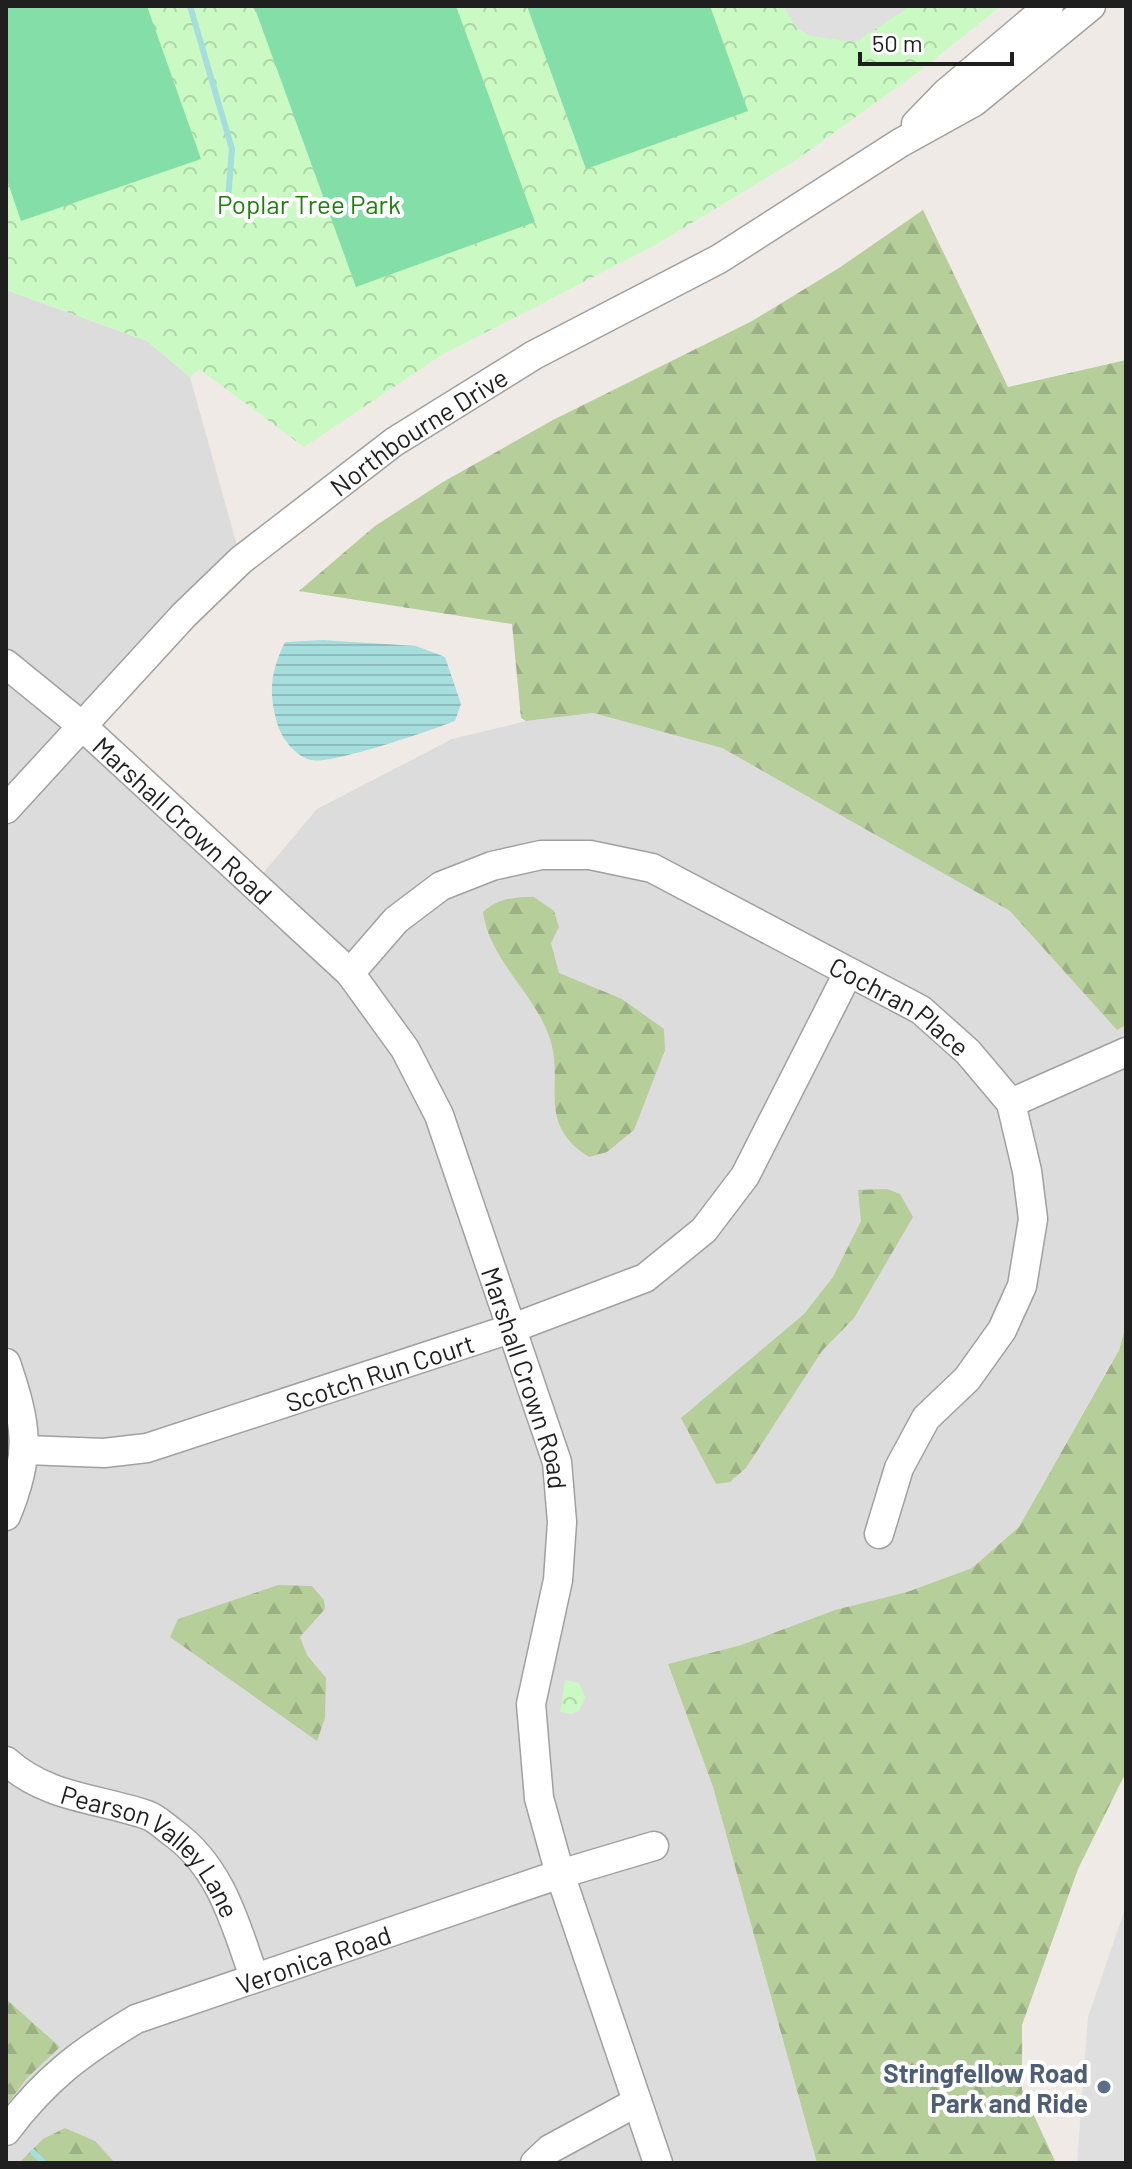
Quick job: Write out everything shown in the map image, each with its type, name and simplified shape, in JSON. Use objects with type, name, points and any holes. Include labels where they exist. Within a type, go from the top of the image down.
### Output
[{"type":"street","name":"Northbourne Drive","points":[[900,143],[946,93],[1049,6]]},
{"type":"street","name":"Northbourne Drive","points":[[6,809],[81,725],[241,560],[394,442],[534,355],[719,259],[900,143],[974,102],[1091,6]]},
{"type":"street","name":"Marshall Crown Road","points":[[6,664],[81,725],[350,973],[405,1049],[439,1115],[557,1462],[562,1522],[558,1580],[531,1704],[539,1798],[560,1874],[658,2163]]},
{"type":"street","name":"Cochran Place","points":[[350,973],[396,920],[441,886],[492,866],[541,855],[590,855],[652,868],[921,1010],[968,1052],[1011,1103],[1027,1171],[1033,1219],[1022,1286],[1002,1330],[967,1379],[926,1418],[899,1468],[879,1534]]},
{"type":"street","name":"Scotch Run Court","points":[[26,1450],[104,1453],[147,1448],[513,1328],[645,1278],[704,1230],[745,1176],[848,973]]},
{"type":"street","points":[[1011,1103],[1126,1052]]},
{"type":"street","points":[[6,1363],[21,1407],[26,1450],[6,1516]]},
{"type":"street","name":"Pearson Valley Lane","points":[[6,1761],[34,1782],[73,1798],[150,1816],[184,1840],[210,1868],[227,1899],[254,1977]]},
{"type":"street","name":"Veronica Road","points":[[6,2131],[43,2087],[81,2052],[136,2019],[560,1874],[654,1846]]},
{"type":"street","points":[[535,2163],[550,2149],[637,2102]]},
{"type":"shaded area","points":[[784,6],[910,6],[856,42],[810,36],[795,26]]},
{"type":"shaded area","points":[[6,290],[147,341],[190,377],[241,560],[81,725],[254,884],[317,809],[452,739],[526,721],[593,713],[722,748],[1010,911],[1117,1029],[1126,1008],[1126,1325],[1119,1349],[1019,1527],[972,1568],[907,1592],[836,1610],[741,1645],[668,1664],[713,1787],[817,2163],[6,2163]]},
{"type":"shaded area","name":"Stringfellow Road Park and Ride","points":[[1126,1906],[1126,2163],[1077,2163],[1088,2017]]},
{"type":"green space","name":"Poplar Tree Park","points":[[6,6],[1001,6],[918,72],[796,160],[657,244],[440,356],[304,447],[199,369],[190,377],[147,341],[6,290]]},
{"type":"green space","points":[[6,6],[147,6],[201,159],[21,221],[6,177]]},
{"type":"green space","points":[[254,6],[456,6],[535,222],[356,287]]},
{"type":"green space","points":[[527,6],[710,6],[748,111],[586,169]]},
{"type":"green space","points":[[923,210],[1008,387],[1126,360],[1126,1025],[1117,1030],[1010,911],[722,748],[593,713],[526,721],[521,718],[512,624],[299,591],[375,526],[443,482],[553,420],[752,321],[839,268]]},
{"type":"green space","points":[[534,897],[554,911],[559,927],[551,943],[559,973],[622,999],[664,1029],[665,1050],[634,1130],[607,1152],[589,1157],[572,1144],[562,1130],[557,1116],[555,1070],[549,1036],[494,945],[483,912],[507,899]]},
{"type":"green space","points":[[887,1189],[900,1194],[913,1217],[854,1318],[822,1351],[746,1468],[730,1482],[716,1484],[681,1418],[804,1314],[833,1277],[861,1221],[858,1190]]},
{"type":"green space","points":[[1126,1325],[1126,1772],[1078,1869],[1022,2025],[1022,2090],[1056,2163],[817,2163],[713,1787],[668,1664],[741,1645],[835,1610],[907,1592],[972,1568],[1019,1527],[1119,1350]]},
{"type":"green space","points":[[278,1585],[312,1586],[324,1600],[325,1609],[300,1637],[307,1655],[326,1678],[325,1718],[317,1741],[170,1637],[178,1619]]},
{"type":"green space","points":[[565,1680],[579,1683],[585,1697],[579,1711],[572,1714],[560,1712]]},
{"type":"green space","points":[[6,1999],[60,2047],[27,2078],[6,2106]]},
{"type":"green space","points":[[65,2128],[95,2141],[115,2163],[19,2163],[43,2139]]},
{"type":"water","points":[[323,640],[416,646],[445,657],[461,704],[455,721],[339,757],[322,760],[304,758],[284,738],[276,719],[272,698],[274,670],[285,642]]},
{"type":"waterway","points":[[190,6],[232,149],[228,200]]},
{"type":"waterway","points":[[33,2152],[44,2163]]},
{"type":"place","name":"Stringfellow Road Park and Ride","points":[[1104,2087]]}]
